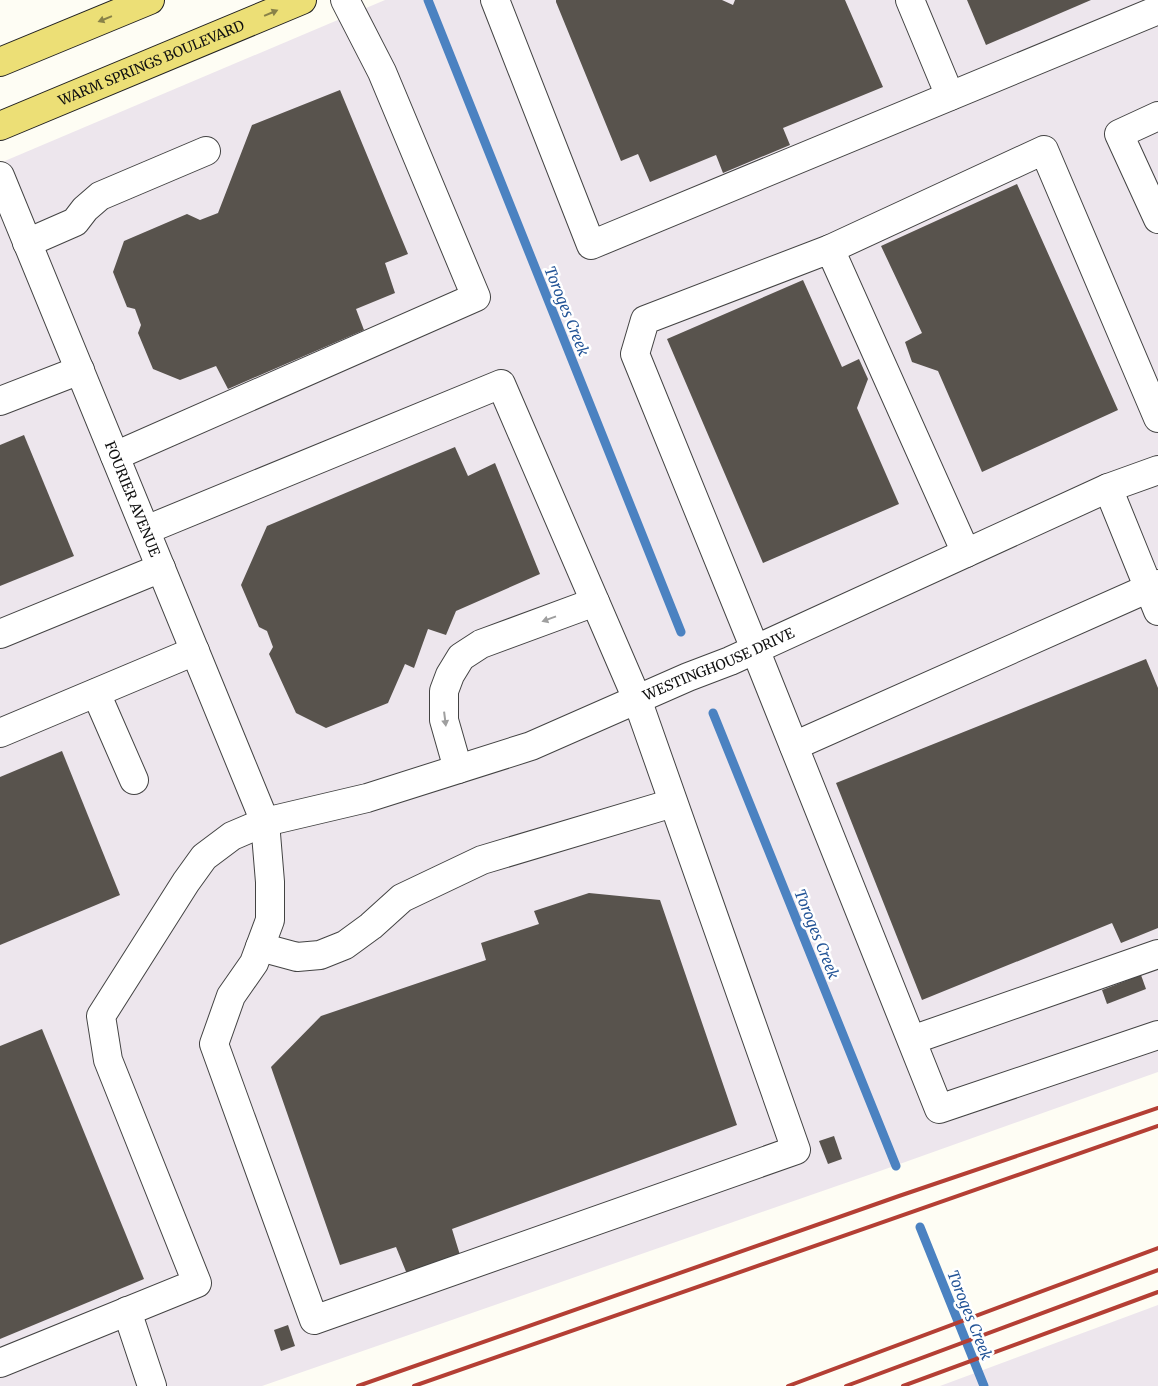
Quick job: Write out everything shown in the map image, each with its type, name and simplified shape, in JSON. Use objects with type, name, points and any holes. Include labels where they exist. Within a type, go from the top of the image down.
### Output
[{"type":"main road","points":[[0,62],[150,0]]},
{"type":"main road","name":"WARM SPRINGS BOULEVARD","points":[[0,126],[302,0]]},
{"type":"street","points":[[115,456],[476,297],[382,72],[345,0]]},
{"type":"street","points":[[495,0],[591,245],[1158,10]]},
{"type":"street","points":[[910,0],[950,96]]},
{"type":"street","points":[[1158,116],[1118,134],[1158,220]]},
{"type":"street","points":[[1158,418],[1044,150],[830,249],[645,320],[635,354],[756,649],[939,1109],[1158,1035]]},
{"type":"street","points":[[28,243],[75,222],[85,209],[100,196],[206,152]]},
{"type":"street","name":"FOURIER AVENUE","points":[[0,176],[265,822],[270,882],[270,920],[254,963],[231,996],[214,1044],[314,1320],[796,1150],[674,803]]},
{"type":"street","points":[[830,249],[966,553]]},
{"type":"street","points":[[0,401],[80,370]]},
{"type":"street","points":[[146,530],[501,384],[636,700],[674,803],[482,860],[402,898],[371,926],[345,945],[320,955],[297,957],[260,947]]},
{"type":"street","name":"WESTINGHOUSE DRIVE","points":[[127,1311],[197,1283],[108,1060],[101,1016],[186,882],[204,857],[232,836],[265,822],[367,798],[530,746],[756,649],[1108,488],[1158,470]]},
{"type":"street","points":[[794,746],[1155,595],[1108,488]]},
{"type":"street","points":[[0,634],[161,568]]},
{"type":"street","points":[[458,769],[444,720],[444,691],[450,675],[461,657],[481,644],[595,602]]},
{"type":"street","points":[[0,732],[195,651]]},
{"type":"street","points":[[96,693],[134,780]]},
{"type":"street","points":[[912,1040],[1158,954]]},
{"type":"street","points":[[0,1363],[127,1311],[152,1386]]},
{"type":"shaded area","points":[[385,0],[1158,0],[1158,1072],[262,1386],[0,1386],[0,163]]},
{"type":"shaded area","points":[[1158,1305],[1158,1386],[940,1386],[967,1376]]},
{"type":"building","points":[[556,0],[722,0],[733,5],[735,0],[845,0],[883,87],[783,128],[790,145],[723,173],[716,155],[650,182],[638,154],[621,161]]},
{"type":"building","points":[[967,0],[1091,0],[986,45]]},
{"type":"building","points":[[340,90],[408,254],[385,263],[395,293],[356,309],[364,330],[228,389],[216,366],[180,380],[153,369],[138,333],[141,325],[135,309],[127,307],[113,272],[124,241],[187,214],[200,220],[218,213],[252,125]]},
{"type":"building","points":[[1017,184],[1118,410],[982,472],[938,371],[912,362],[905,342],[922,333],[881,246]]},
{"type":"building","points":[[803,280],[842,367],[859,359],[868,379],[857,408],[899,504],[763,563],[667,339]]},
{"type":"building","points":[[24,435],[74,556],[0,586],[0,445]]},
{"type":"building","points":[[455,447],[468,476],[495,463],[540,574],[456,611],[446,635],[428,629],[414,668],[405,664],[388,703],[326,728],[296,713],[269,654],[273,647],[267,631],[259,627],[241,585],[267,526]]},
{"type":"building","points":[[1146,659],[1158,688],[1158,928],[1121,943],[1112,923],[922,1000],[836,783]]},
{"type":"building","points":[[62,751],[120,895],[0,945],[0,777]]},
{"type":"building","points":[[589,893],[660,900],[737,1125],[452,1229],[460,1255],[407,1274],[396,1247],[340,1265],[271,1067],[321,1016],[486,960],[481,943],[539,924],[534,911]]},
{"type":"building","points":[[1141,975],[1146,989],[1107,1004],[1102,990]]},
{"type":"building","points":[[42,1029],[144,1279],[0,1339],[0,1046]]},
{"type":"building","points":[[834,1136],[842,1159],[828,1164],[819,1141]]},
{"type":"building","points":[[288,1325],[295,1346],[281,1351],[274,1330]]},
{"type":"waterway","name":"Toroges Creek","points":[[428,0],[681,632]]},
{"type":"waterway","name":"Toroges Creek","points":[[713,713],[896,1166]]},
{"type":"waterway","name":"Toroges Creek","points":[[920,1227],[984,1386]]},
{"type":"railway","points":[[358,1386],[899,1196],[1158,1108]]},
{"type":"railway","points":[[414,1386],[1158,1126]]},
{"type":"railway","points":[[788,1386],[1158,1248]]},
{"type":"railway","points":[[846,1386],[1158,1270]]},
{"type":"railway","points":[[903,1386],[1158,1292]]}]
